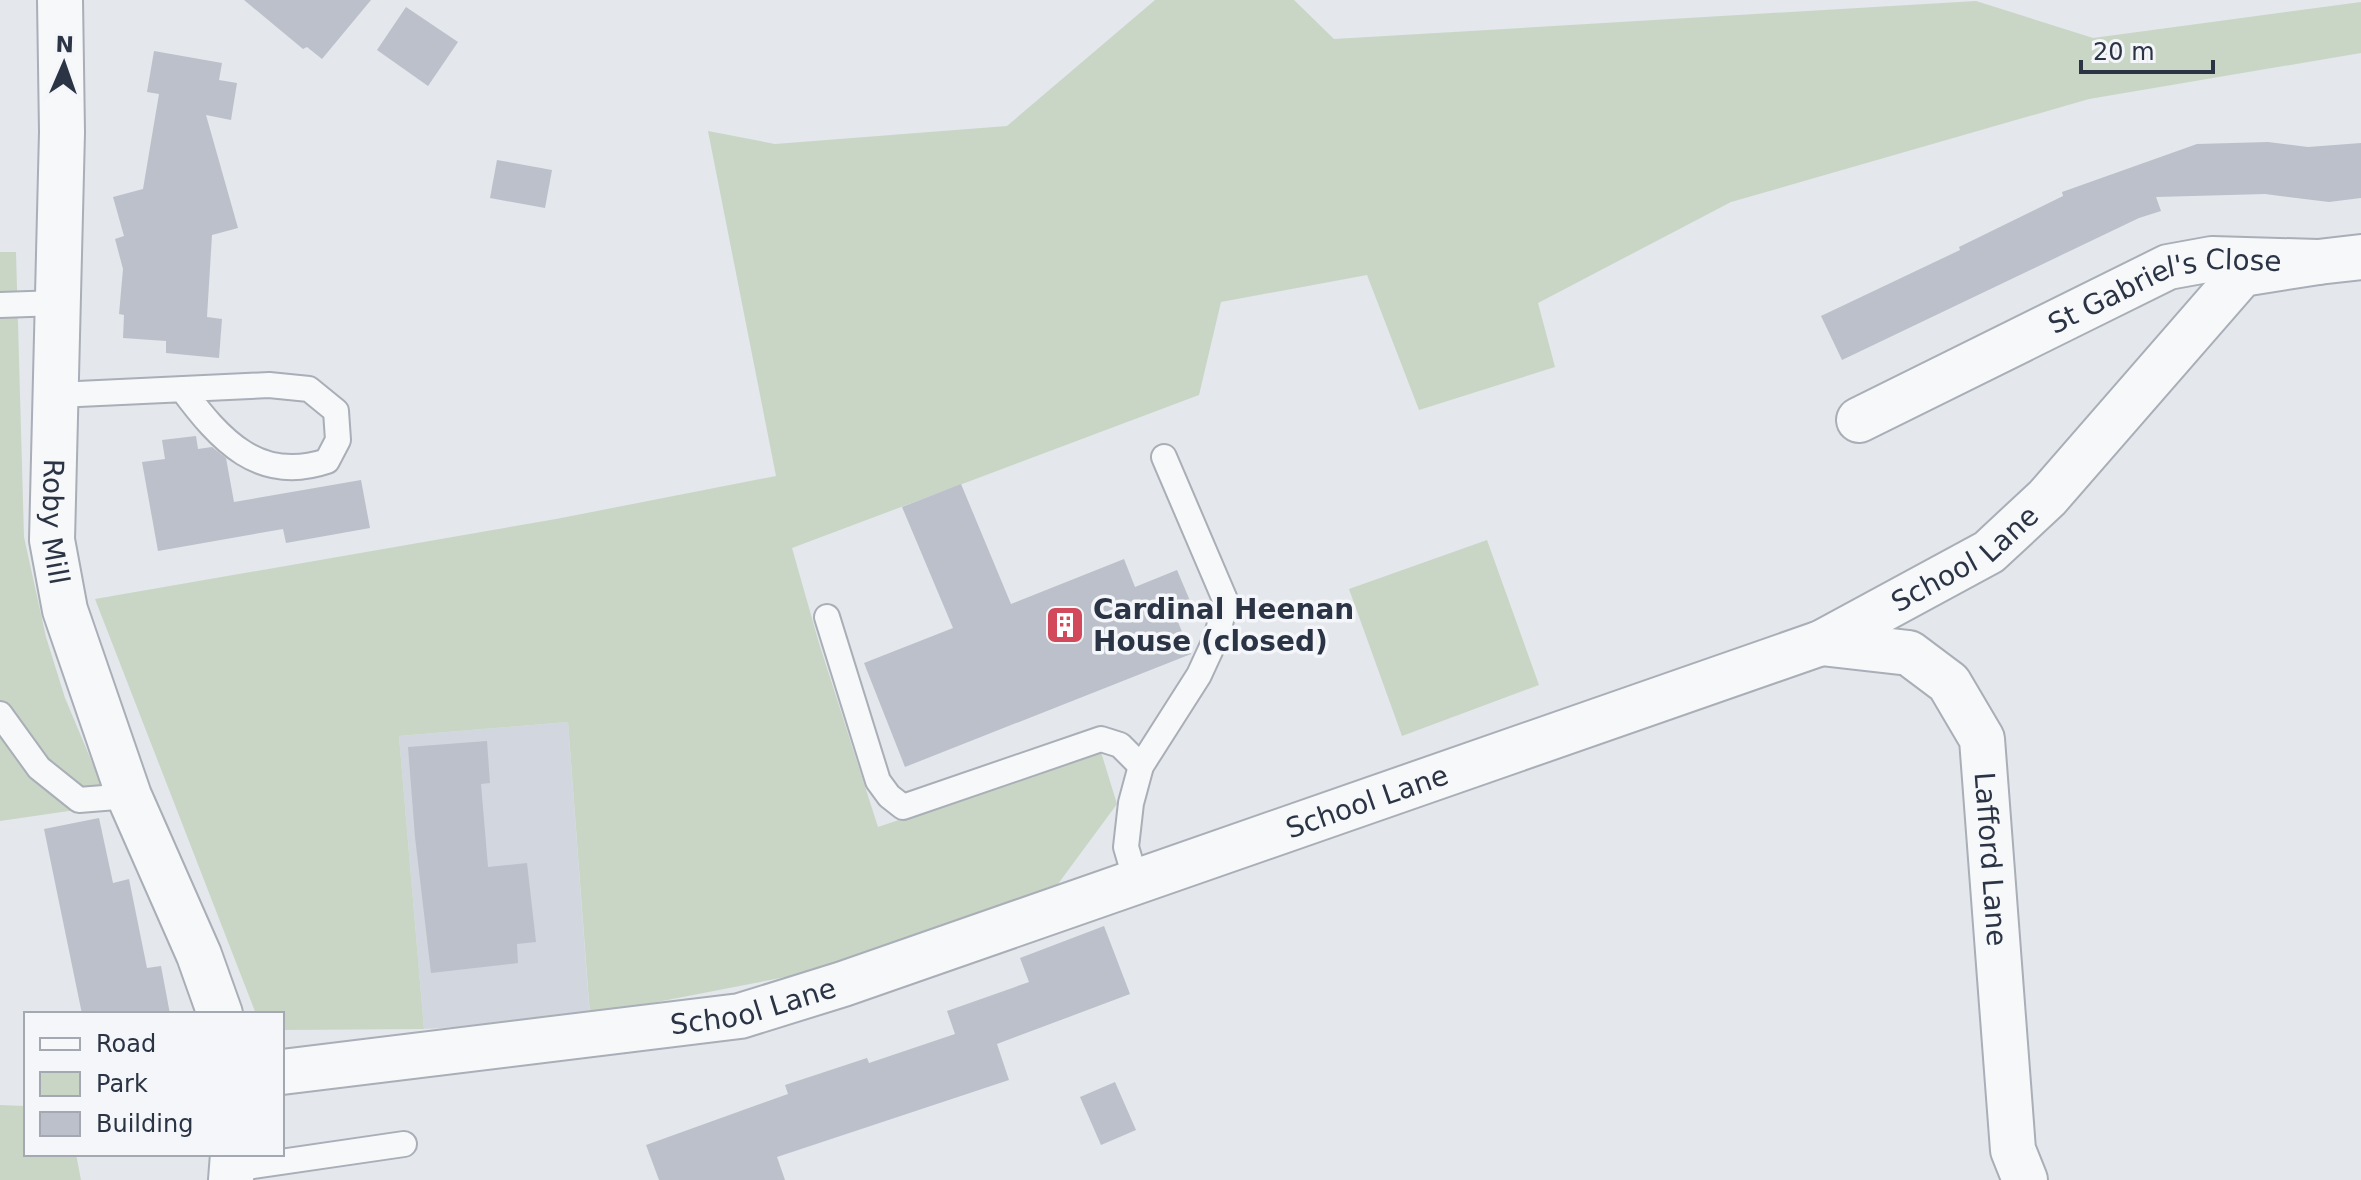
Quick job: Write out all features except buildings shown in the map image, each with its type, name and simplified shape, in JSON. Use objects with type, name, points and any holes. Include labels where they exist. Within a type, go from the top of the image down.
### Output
[{"type":"street","name":"Roby Mill","points":[[60,0],[62,132],[52,540],[62,596],[129,796],[199,955],[219,1012]]},
{"type":"street","name":"St Gabriel's Close","points":[[1859,420],[1983,373],[2168,267],[2212,259],[2318,262],[2361,257]]},
{"type":"street","name":"School Lane","points":[[284,1072],[740,1016],[835,987],[1821,643],[1989,552],[2047,498],[2242,274],[2318,262]]},
{"type":"street","name":"Lafford Lane","points":[[1821,643],[1909,653],[1949,683],[1982,739],[2013,1150],[2025,1180]]},
{"type":"lane","points":[[0,305],[59,303]]},
{"type":"lane","points":[[57,395],[182,389],[269,385],[309,389],[336,411],[338,440],[327,461],[306,468],[271,466],[224,441],[182,389]]},
{"type":"lane","points":[[1136,881],[1126,847],[1131,803],[1141,766],[1199,675],[1216,638],[1226,602],[1164,457]]},
{"type":"lane","points":[[827,617],[878,781],[889,796],[903,807],[1101,739],[1120,745],[1141,766]]},
{"type":"lane","points":[[0,714],[39,768],[79,800],[129,796]]},
{"type":"lane","points":[[232,1168],[404,1144]]},
{"type":"shaded area","points":[[568,722],[590,1019],[424,1029],[399,736]]},
{"type":"green space","points":[[1155,0],[1294,0],[1334,39],[1976,1],[2093,38],[2361,2],[2361,53],[2089,99],[1731,202],[1538,303],[1555,367],[1419,410],[1367,275],[1221,302],[1199,395],[792,548],[878,827],[1101,752],[1117,804],[1055,888],[801,974],[590,1015],[568,722],[399,736],[424,1029],[284,1030],[284,1012],[255,1012],[95,599],[556,519],[776,476],[708,131],[775,144],[1007,126]]},
{"type":"green space","points":[[0,252],[16,252],[24,537],[46,637],[65,698],[110,805],[0,821]]},
{"type":"green space","points":[[1487,540],[1539,685],[1402,736],[1349,589]]},
{"type":"green space","points":[[0,1105],[24,1106],[24,1156],[76,1156],[81,1180],[0,1180]]},
{"type":"place","name":"Cardinal Heenan House (closed)","points":[[1065,625]]}]
